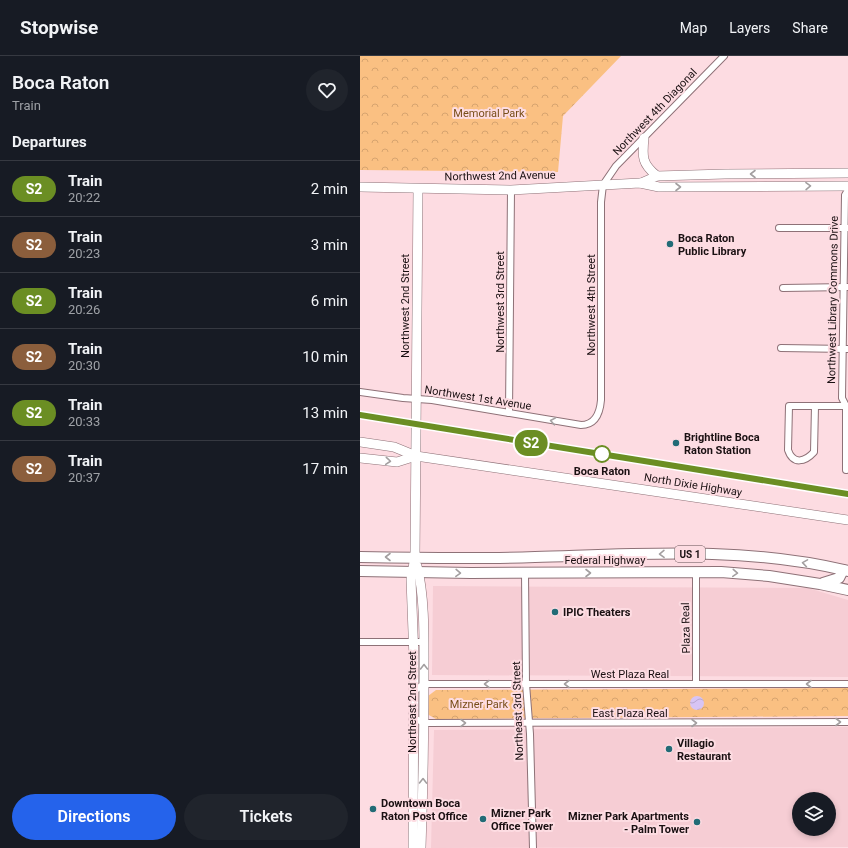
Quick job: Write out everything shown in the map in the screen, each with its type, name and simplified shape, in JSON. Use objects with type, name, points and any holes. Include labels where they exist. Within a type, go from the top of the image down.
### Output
[{"type":"main road","name":"Federal Highway","points":[[360,557],[507,558],[594,555],[705,554],[770,558],[846,571]]},
{"type":"main road","name":"Federal Highway","points":[[360,571],[525,573],[696,572],[769,576],[848,590]]},
{"type":"main road","points":[[820,584],[839,578],[846,571]]},
{"type":"street","name":"Northwest 4th Diagonal","points":[[603,185],[616,166],[724,56]]},
{"type":"street","points":[[644,138],[644,161],[649,170],[657,176]]},
{"type":"street","name":"Northwest 2nd Avenue","points":[[640,183],[657,176],[848,173]]},
{"type":"street","name":"Northwest 2nd Avenue","points":[[360,187],[511,190],[640,183],[659,187],[848,186]]},
{"type":"street","name":"Northwest 4th Street","points":[[592,422],[599,412],[601,392],[601,202],[603,185]]},
{"type":"street","name":"Northwest 2nd Street","points":[[416,424],[418,189]]},
{"type":"street","name":"Northwest 3rd Street","points":[[509,413],[511,190]]},
{"type":"street","name":"Northwest Library Commons Drive","points":[[846,470],[847,405],[842,398],[845,349],[846,287],[845,195],[848,190]]},
{"type":"street","points":[[779,228],[846,228]]},
{"type":"street","points":[[783,288],[846,287]]},
{"type":"street","points":[[781,348],[845,349]]},
{"type":"street","name":"Northwest 1st Avenue","points":[[360,392],[432,400],[581,425],[592,422]]},
{"type":"street","points":[[815,406],[814,452],[808,459],[794,459],[790,456],[788,450],[789,406],[847,405]]},
{"type":"street","name":"Northeast 2nd Street","points":[[416,424],[416,571],[411,584],[424,684],[421,848]]},
{"type":"street","name":"North Dixie Highway","points":[[360,442],[394,447],[416,456],[848,520]]},
{"type":"street","name":"North Dixie Highway","points":[[360,458],[397,462],[416,456]]},
{"type":"street","name":"Plaza Real","points":[[696,572],[696,684]]},
{"type":"street","name":"Northeast 3rd Street","points":[[525,573],[526,684],[529,723],[533,848]]},
{"type":"street","points":[[360,642],[419,642]]},
{"type":"street","name":"Northeast 2nd Street","points":[[413,848],[414,691],[419,642]]},
{"type":"street","points":[[414,691],[424,684]]},
{"type":"street","name":"West Plaza Real","points":[[424,684],[848,684]]},
{"type":"street","name":"East Plaza Real","points":[[414,718],[424,723],[848,722]]},
{"type":"shaded area","name":"Mizner Park","points":[[433,586],[808,588],[848,600],[848,677],[432,675]]},
{"type":"shaded area","name":"Mizner Park","points":[[848,727],[848,847],[431,848],[434,730]]},
{"type":"green space","name":"Memorial Park","points":[[360,56],[621,56],[563,116],[558,172],[360,170]]},
{"type":"green space","name":"Mizner Park","points":[[848,688],[848,716],[436,719],[427,714],[428,696],[436,690]]},
{"type":"water","points":[[694,696],[700,696],[704,700],[704,706],[700,710],[694,710],[690,706],[690,700]]},
{"type":"railway","points":[[360,415],[848,494]]},
{"type":"train","name":"S2","points":[[360,415],[848,494]]},
{"type":"place","name":"Boca Raton Public Library","points":[[670,244]]},
{"type":"place","name":"Brightline Boca Raton Station","points":[[676,443]]},
{"type":"place","name":"Boca Raton","points":[[602,454]]},
{"type":"place","name":"IPIC Theaters","points":[[555,612]]},
{"type":"place","name":"Villagio Restaurant","points":[[669,749]]},
{"type":"place","name":"Downtown Boca Raton Post Office","points":[[373,809]]},
{"type":"place","name":"Mizner Park Office Tower","points":[[483,819]]},
{"type":"place","name":"Mizner Park Apartments - Palm Tower","points":[[697,822]]}]
